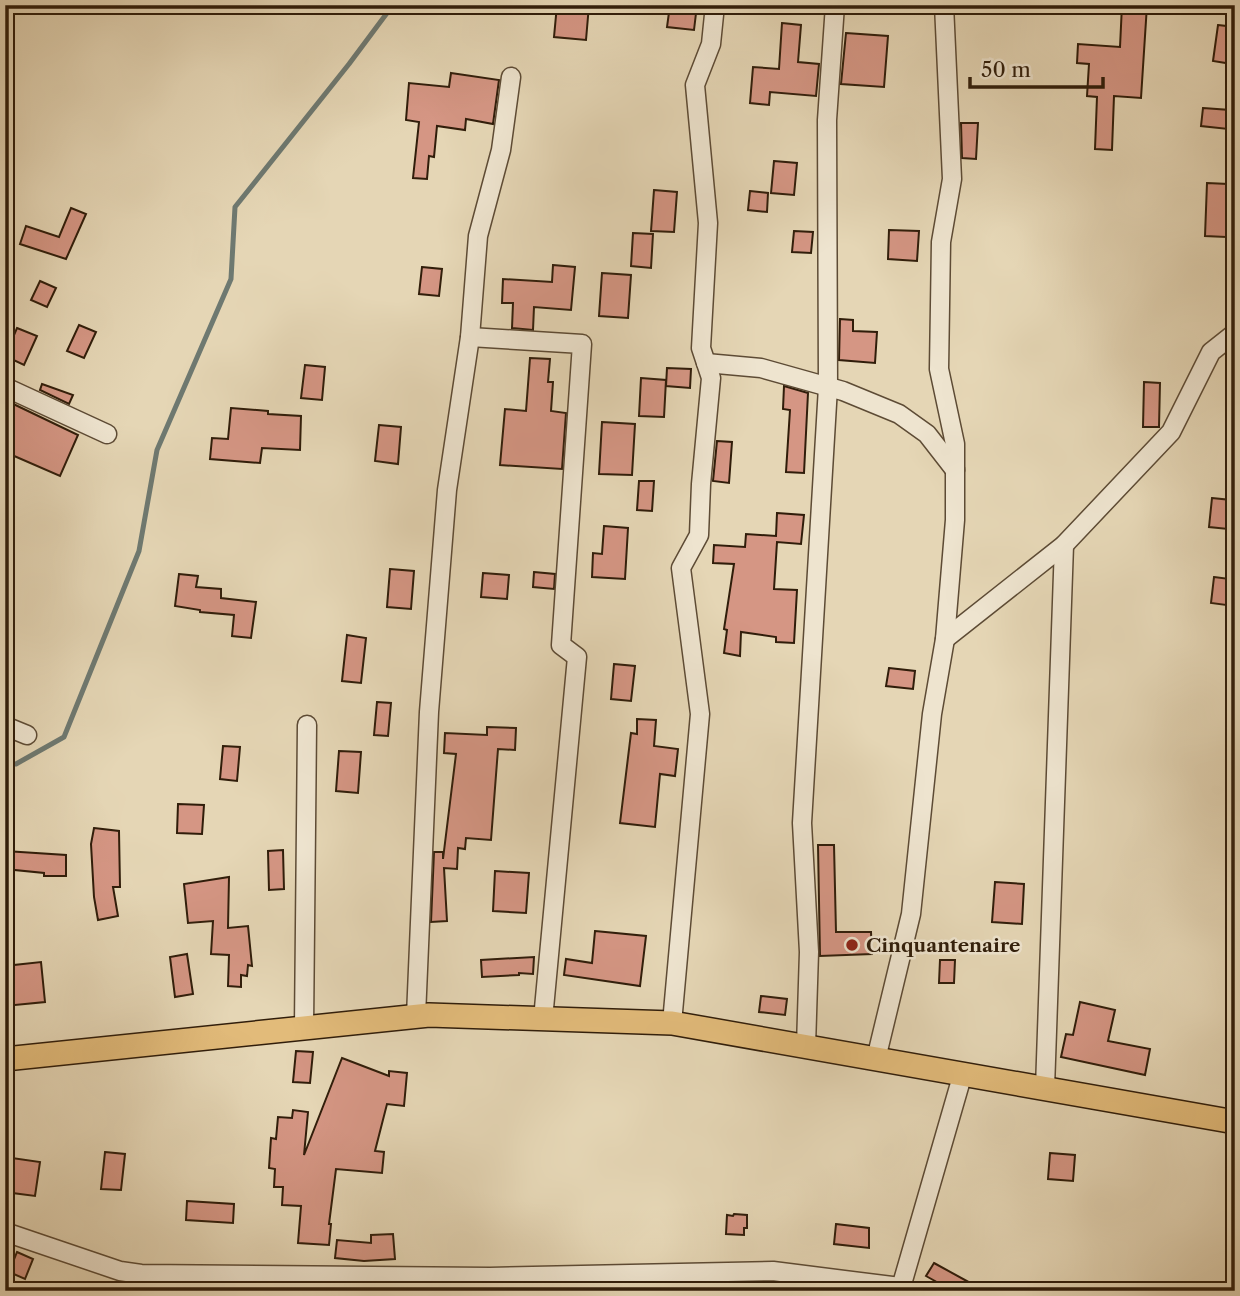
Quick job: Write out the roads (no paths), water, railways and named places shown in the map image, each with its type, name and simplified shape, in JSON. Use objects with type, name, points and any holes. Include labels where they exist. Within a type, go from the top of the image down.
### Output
[{"type":"main road","points":[[5,1059],[416,1016],[672,1023],[1235,1122]]},
{"type":"street","points":[[672,1023],[699,714],[681,568],[699,535],[711,378],[701,348],[708,223],[695,85],[711,44],[715,5]]},
{"type":"street","points":[[806,1046],[809,952],[802,823],[828,387],[827,120],[835,5]]},
{"type":"street","points":[[876,1059],[911,914],[932,714],[945,639],[955,520],[956,444],[939,369],[941,242],[952,179],[944,5]]},
{"type":"street","points":[[416,1016],[429,712],[447,490],[470,337],[478,236],[501,150],[511,77]]},
{"type":"street","points":[[945,639],[1064,545],[1171,432],[1211,352],[1235,332]]},
{"type":"street","points":[[470,337],[582,344],[561,645],[577,657],[543,1019]]},
{"type":"street","points":[[706,363],[761,368],[828,387],[899,414],[927,434],[955,470]]},
{"type":"street","points":[[5,387],[107,434]]},
{"type":"street","points":[[1045,1088],[1064,545]]},
{"type":"street","points":[[304,1028],[307,725]]},
{"type":"street","points":[[5,726],[27,735]]},
{"type":"street","points":[[5,1232],[120,1271],[140,1282],[412,1283],[490,1277],[773,1271],[903,1290],[963,1073]]},
{"type":"waterway","points":[[5,764],[16,764],[64,737],[139,551],[157,450],[231,279],[235,207],[393,5]]},
{"type":"place","name":"Cinquantenaire","points":[[852,945]]}]
